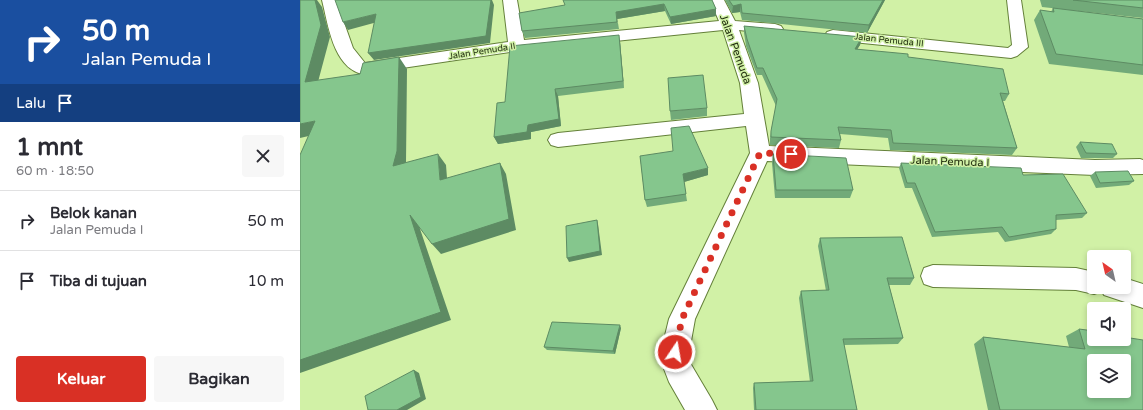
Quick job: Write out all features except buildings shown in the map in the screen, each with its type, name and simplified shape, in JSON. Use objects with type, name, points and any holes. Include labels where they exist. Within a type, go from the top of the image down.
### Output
[{"type":"street","name":"Jalan Pemuda II","points":[[329,0],[337,30],[349,59],[355,66],[362,69],[517,46],[729,25]]},
{"type":"street","points":[[510,0],[517,46]]},
{"type":"street","name":"Jalan Pemuda","points":[[717,0],[729,25],[749,83],[760,153]]},
{"type":"street","name":"Jalan Pemuda III","points":[[821,33],[1010,53],[1020,47],[1014,0]]},
{"type":"street","points":[[729,25],[790,31]]},
{"type":"street","points":[[558,140],[755,119]]},
{"type":"street","points":[[702,410],[679,372],[675,360],[682,319],[760,153]]},
{"type":"street","name":"Jalan Pemuda I","points":[[760,153],[918,161],[1020,163],[1114,169],[1140,167]]},
{"type":"street","points":[[934,276],[1076,278],[1087,281]]},
{"type":"street","points":[[1131,291],[1143,296]]},
{"type":"route","points":[[675,352],[682,319],[760,153],[791,154]]}]
